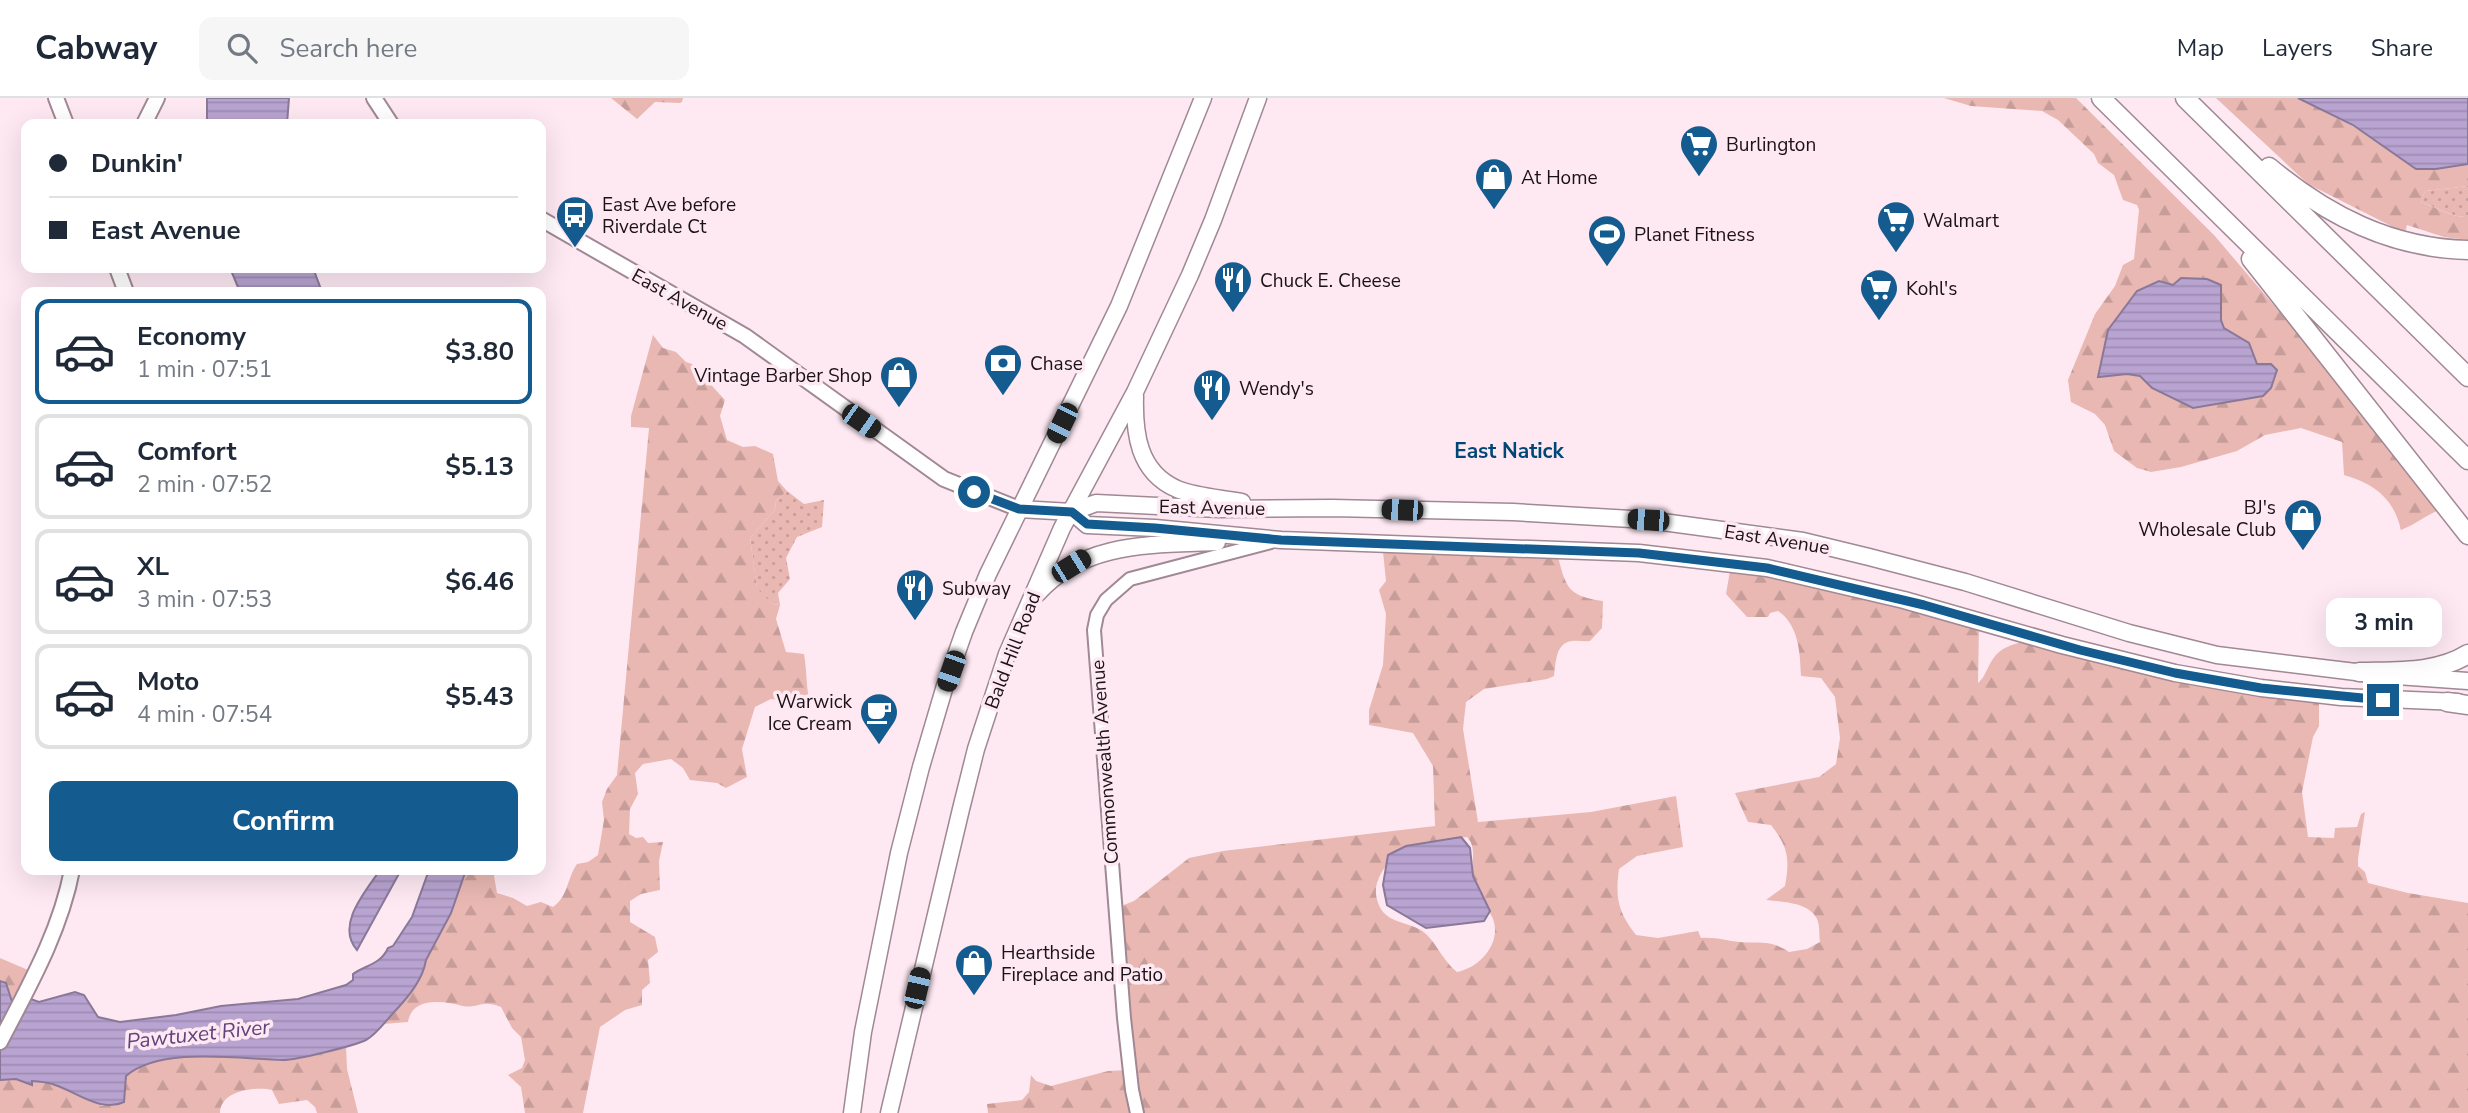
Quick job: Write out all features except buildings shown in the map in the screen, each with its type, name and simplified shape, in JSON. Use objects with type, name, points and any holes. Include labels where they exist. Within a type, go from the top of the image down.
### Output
[{"type":"highway","points":[[2187,100],[2468,377]]},
{"type":"highway","points":[[2106,103],[2468,460]]},
{"type":"highway","points":[[2205,118],[2303,194],[2342,218],[2401,242],[2468,250]]},
{"type":"highway","points":[[2211,206],[2468,535]]},
{"type":"highway","points":[[2359,672],[2420,670],[2448,664],[2468,654]]},
{"type":"highway","points":[[2447,702],[2468,703]]},
{"type":"main road","points":[[56,98],[64,119]]},
{"type":"main road","points":[[146,119],[157,98]]},
{"type":"main road","points":[[374,98],[388,119]]},
{"type":"main road","points":[[852,1113],[863,1032],[899,853],[921,767],[964,634],[1019,509],[1119,306],[1203,98]]},
{"type":"main road","name":"Bald Hill Road","points":[[889,1113],[923,961],[976,748],[1007,654],[1062,528],[1135,392],[1213,220],[1258,98]]},
{"type":"main road","name":"East Avenue","points":[[546,222],[745,336],[944,479],[1019,509],[1072,512],[1096,503],[1219,509],[1513,512],[1648,520],[1803,541],[1965,582],[2175,646],[2217,655],[2359,672],[2468,681]]},
{"type":"main road","points":[[1135,392],[1134,427],[1140,449],[1148,467],[1161,480],[1178,489],[1268,509]]},
{"type":"main road","name":"East Avenue","points":[[1072,512],[1087,524],[1281,540],[1639,553],[1767,568],[1904,600],[2187,676],[2340,697],[2447,702]]},
{"type":"main road","points":[[1030,601],[1059,574],[1083,559],[1112,549],[1143,544],[1281,540]]},
{"type":"main road","points":[[0,1042],[64,909],[71,875]]},
{"type":"street","name":"Commonwealth Avenue","points":[[1137,1113],[1124,1018],[1094,630],[1097,615],[1106,600],[1130,579],[1281,540]]},
{"type":"green space","points":[[611,98],[683,98],[680,103],[655,102],[637,119]]},
{"type":"green space","points":[[1944,98],[2076,98],[2214,235],[2442,503],[2443,508],[2401,530],[2398,519],[2382,494],[2365,483],[2344,475],[2342,442],[2301,428],[2265,435],[2237,451],[2181,467],[2151,472],[2137,468],[2114,451],[2105,425],[2095,414],[2071,402],[2068,380],[2095,314],[2115,286],[2123,265],[2134,259],[2139,210],[2137,205],[2123,200],[2114,175],[2098,163],[2094,154],[2058,120],[2042,111],[1971,106]],"holes":[[[2173,285],[2221,285],[2220,320],[2224,328],[2249,343],[2257,364],[2152,388],[2140,376],[2098,376],[2108,330],[2137,291]]]},
{"type":"green space","points":[[2216,98],[2298,98],[2436,169],[2468,164],[2468,186],[2425,191],[2421,202],[2450,214],[2468,217],[2468,240],[2444,237],[2407,225],[2405,233],[2308,184]]},
{"type":"green space","points":[[2468,186],[2468,217],[2450,214],[2421,202],[2425,191]]},
{"type":"green space","points":[[653,335],[663,348],[676,352],[692,364],[725,400],[720,416],[727,440],[743,447],[755,446],[773,454],[778,481],[787,491],[776,501],[775,510],[750,538],[757,588],[772,604],[780,605],[776,619],[786,652],[804,654],[810,705],[771,699],[755,707],[742,749],[747,777],[726,788],[717,783],[690,780],[683,768],[671,759],[643,764],[635,773],[638,794],[630,809],[629,834],[636,838],[643,837],[648,843],[663,842],[659,861],[660,890],[641,894],[630,901],[630,922],[655,937],[658,952],[648,960],[650,983],[642,990],[642,1005],[625,1010],[600,1027],[583,1113],[525,1113],[521,1087],[508,1075],[522,1068],[525,1060],[521,1037],[512,1028],[501,1007],[489,1004],[468,1007],[430,1002],[416,1008],[408,1022],[383,1024],[420,979],[426,960],[451,913],[464,875],[494,875],[497,893],[527,906],[541,902],[553,907],[565,893],[577,864],[588,862],[598,855],[604,820],[602,802],[617,775],[649,428],[631,427],[631,416]]},
{"type":"green space","points":[[787,491],[804,504],[824,500],[822,527],[797,537],[786,558],[790,579],[778,593],[780,605],[772,604],[757,589],[750,538],[775,510],[776,501]]},
{"type":"green space","points":[[1382,542],[1556,550],[1565,580],[1574,592],[1603,601],[1602,628],[1590,641],[1572,641],[1562,645],[1557,654],[1554,676],[1484,689],[1466,702],[1463,729],[1478,822],[1591,812],[1676,796],[1683,847],[1637,856],[1619,869],[1618,897],[1625,919],[1636,935],[1658,938],[1698,931],[1701,938],[1771,944],[1789,952],[1807,949],[1820,942],[1818,921],[1808,909],[1795,904],[1766,900],[1785,886],[1786,853],[1771,825],[1748,822],[1735,793],[1819,777],[1836,764],[1840,738],[1835,697],[1821,678],[1801,676],[1797,640],[1785,617],[1778,611],[1770,613],[1768,617],[1747,617],[1726,594],[1731,565],[1979,625],[1978,683],[2003,649],[2034,640],[2319,698],[2319,726],[2313,737],[2302,792],[2308,837],[2334,838],[2335,828],[2357,827],[2361,814],[2365,812],[2358,866],[2365,872],[2368,883],[2468,903],[2468,1113],[988,1113],[987,1104],[1022,1100],[1029,1092],[1031,1075],[1036,1081],[1051,1086],[1108,1071],[1128,1070],[1116,908],[1134,901],[1189,858],[1223,851],[1435,826],[1433,766],[1413,733],[1369,725],[1369,710],[1383,665],[1386,614],[1379,590],[1386,581]],"holes":[[[1467,837],[1473,852],[1473,880],[1480,901],[1491,914],[1495,928],[1487,953],[1473,966],[1457,972],[1422,931],[1384,913],[1378,902],[1376,887],[1383,870],[1402,853],[1440,841]]]},
{"type":"green space","points":[[0,958],[35,973],[14,1012],[4,983],[0,981]]},
{"type":"green space","points":[[346,1045],[347,1069],[358,1113],[317,1113],[307,1100],[279,1104],[272,1090],[257,1089],[232,1095],[222,1106],[220,1113],[0,1113],[0,1080],[16,1079],[31,1084],[32,1081],[53,1084],[102,1106],[124,1102],[126,1076],[141,1066],[160,1060],[202,1056],[291,1060]]},
{"type":"water","points":[[207,98],[289,98],[287,119],[207,119]]},
{"type":"water","points":[[2298,98],[2468,98],[2468,164],[2416,169],[2353,125]]},
{"type":"water","points":[[232,273],[315,273],[320,287],[238,287]]},
{"type":"water","points":[[2181,278],[2207,279],[2221,285],[2221,320],[2224,328],[2249,343],[2257,364],[2271,364],[2277,370],[2271,388],[2263,396],[2193,408],[2152,388],[2140,376],[2127,374],[2098,377],[2108,330],[2137,291],[2159,281],[2173,285]]},
{"type":"water","points":[[1461,837],[1470,848],[1473,876],[1490,911],[1484,921],[1426,928],[1387,905],[1383,885],[1388,855],[1406,846]]},
{"type":"water","points":[[377,875],[398,875],[357,950],[349,930],[355,908]]},
{"type":"water","name":"Pawtuxet River","points":[[427,875],[464,875],[451,913],[426,960],[419,980],[401,1005],[366,1040],[283,1060],[201,1056],[159,1061],[126,1076],[124,1102],[115,1105],[89,1100],[50,1083],[32,1081],[32,1085],[16,1079],[0,1080],[0,981],[6,983],[15,1011],[25,997],[39,1002],[75,992],[84,995],[98,1017],[120,1022],[221,1006],[298,999],[346,985],[353,980],[353,974],[373,964],[393,946],[412,917]]},
{"type":"place","name":"Burlington","points":[[1699,178]]},
{"type":"place","name":"At Home","points":[[1494,211]]},
{"type":"place","name":"East Ave before Riverdale Ct","points":[[575,249]]},
{"type":"place","name":"Walmart","points":[[1896,254]]},
{"type":"place","name":"Planet Fitness","points":[[1607,268]]},
{"type":"place","name":"Chuck E. Cheese","points":[[1233,314]]},
{"type":"place","name":"Kohl's","points":[[1879,322]]},
{"type":"place","name":"Chase","points":[[1003,397]]},
{"type":"place","name":"Vintage Barber Shop","points":[[899,409]]},
{"type":"place","name":"Wendy's","points":[[1212,422]]},
{"type":"place","name":"BJ's Wholesale Club","points":[[2303,552]]},
{"type":"place","name":"Subway","points":[[915,622]]},
{"type":"place","name":"Warwick Ice Cream","points":[[879,746]]},
{"type":"place","name":"Hearthside Fireplace and Patio","points":[[974,997]]},
{"type":"district","name":"East Natick","points":[[1509,451]]},
{"type":"route","points":[[974,492],[1019,509],[1072,512],[1087,524],[1281,540],[1639,553],[1767,568],[1924,605],[2080,650],[2175,673],[2261,688],[2383,700]]}]
